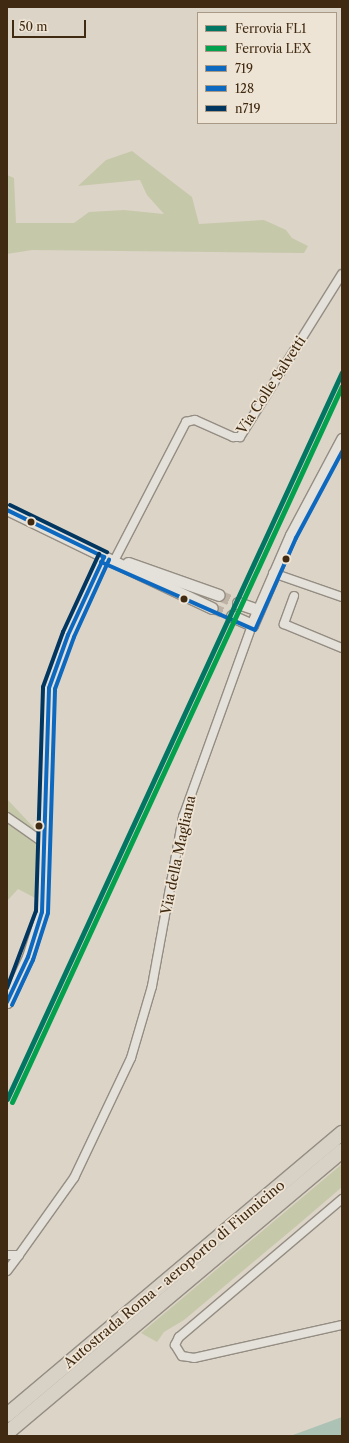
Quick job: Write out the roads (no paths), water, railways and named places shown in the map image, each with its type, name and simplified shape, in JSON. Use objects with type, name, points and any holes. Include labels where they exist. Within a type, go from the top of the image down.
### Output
[{"type":"highway","name":"Autostrada Roma - aeroporto di Fiumicino","points":[[7,1415],[342,1133]]},
{"type":"highway","name":"Autostrada Roma - aeroporto di Fiumicino","points":[[7,1433],[342,1151]]},
{"type":"main road","name":"Via della Magliana","points":[[252,626],[273,573],[342,439]]},
{"type":"main road","points":[[109,559],[152,569],[218,594]]},
{"type":"main road","points":[[109,559],[212,608]]},
{"type":"main road","points":[[7,1002],[41,918],[49,688],[68,635],[109,559]]},
{"type":"main road","points":[[238,603],[258,610]]},
{"type":"main road","points":[[232,616],[252,626]]},
{"type":"street","name":"Via Colle Salvetti","points":[[109,559],[186,422],[195,420],[233,437],[240,437],[342,274]]},
{"type":"street","points":[[7,510],[109,559]]},
{"type":"street","points":[[273,573],[342,596]]},
{"type":"street","points":[[294,596],[284,624],[342,648]]},
{"type":"street","name":"Via della Magliana","points":[[7,1271],[84,1161],[131,1058],[152,986],[183,817],[252,626]]},
{"type":"street","points":[[7,817],[44,843]]},
{"type":"street","points":[[342,1199],[179,1337],[175,1345],[182,1356],[194,1358],[342,1325]]},
{"type":"street","points":[[7,1255],[19,1255]]},
{"type":"tunnel","points":[[219,595],[238,603]]},
{"type":"tunnel","points":[[212,608],[232,616]]},
{"type":"rail line","name":"FL1","points":[[7,1099],[342,372]]},
{"type":"rail line","name":"LEX","points":[[12,1102],[342,386]]}]
